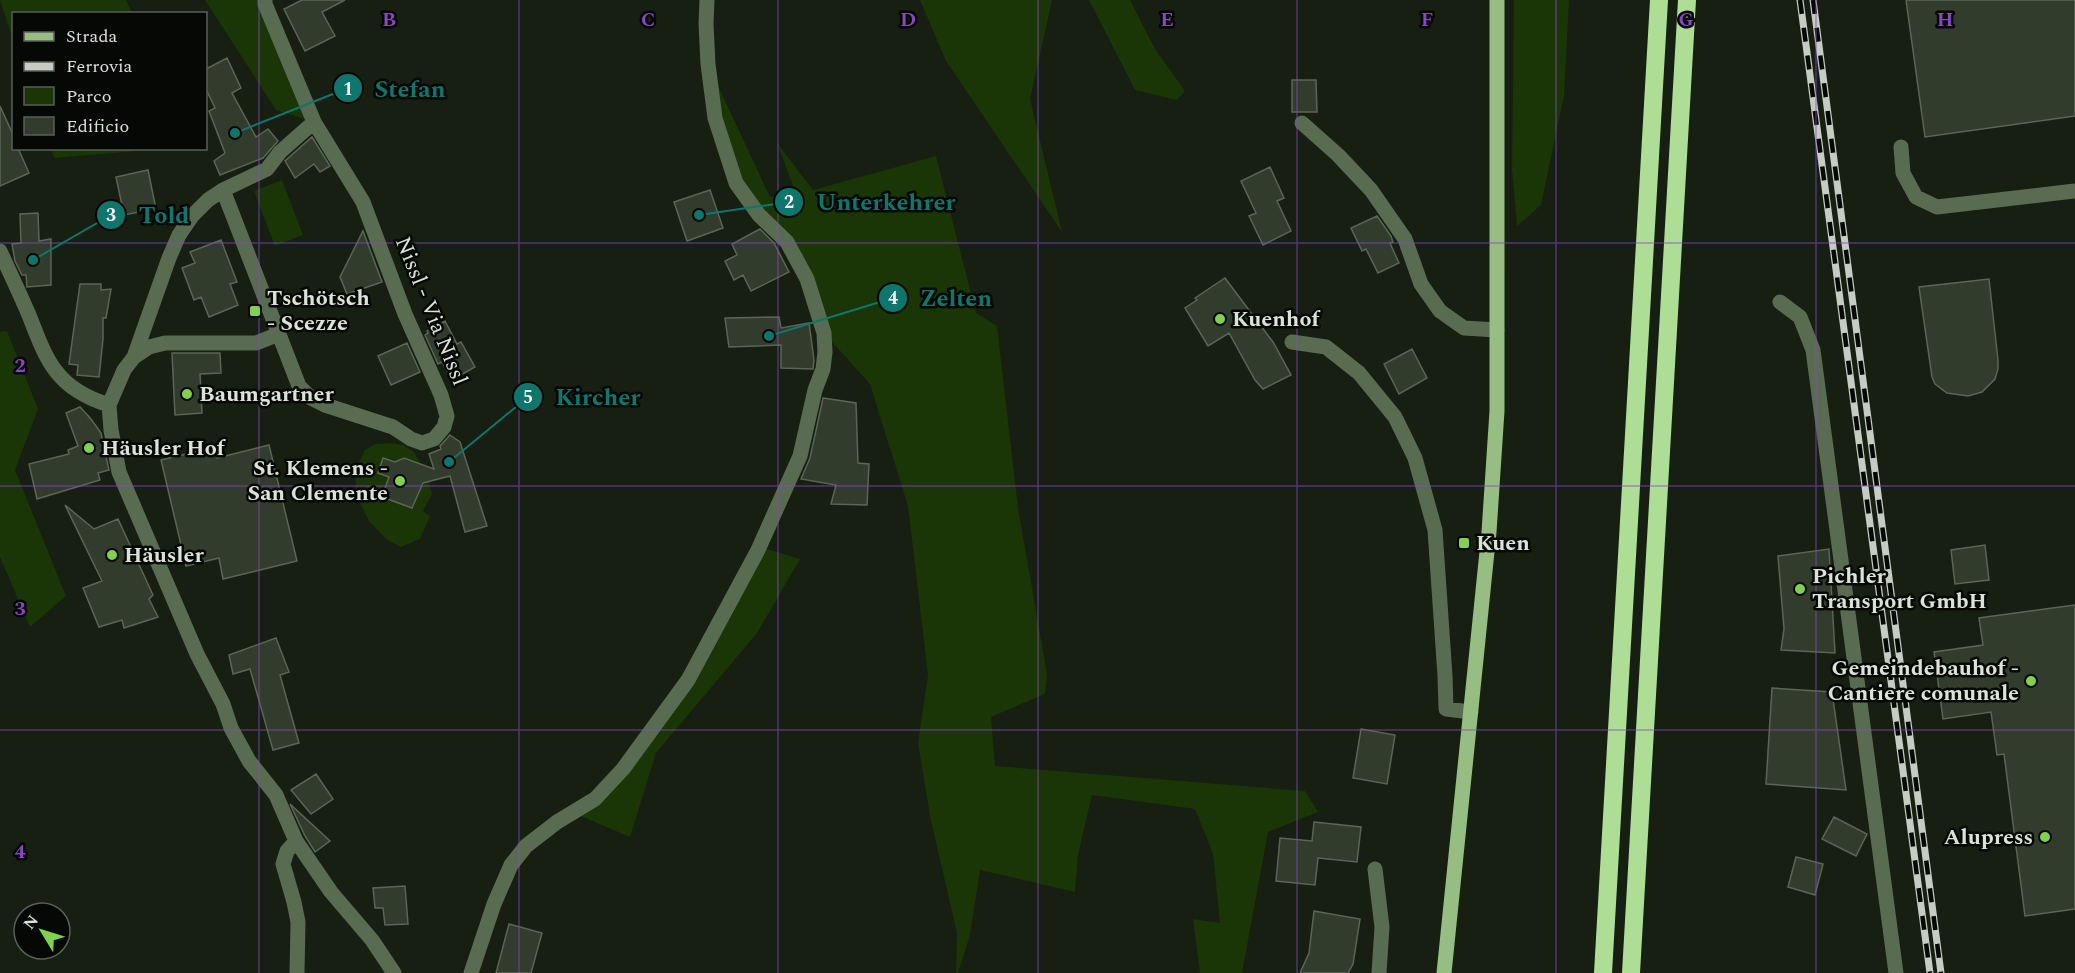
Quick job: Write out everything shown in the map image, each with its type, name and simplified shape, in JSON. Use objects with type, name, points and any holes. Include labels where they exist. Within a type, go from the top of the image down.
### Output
[{"type":"highway","points":[[1603,973],[1659,0]]},
{"type":"highway","points":[[1631,973],[1687,0]]},
{"type":"main road","points":[[1444,973],[1492,492],[1497,411],[1497,0]]},
{"type":"street","points":[[265,0],[314,122],[280,152],[267,169],[223,190],[208,200],[192,216],[179,235],[134,357],[124,370],[109,405],[111,430],[119,472],[197,654],[223,704],[231,728],[249,761],[276,795],[296,841],[331,892],[372,939],[394,973]]},
{"type":"street","points":[[471,973],[494,904],[512,865],[526,846],[557,822],[595,799],[623,770],[688,680],[758,550],[800,456],[815,390],[823,369],[824,333],[807,279],[787,242],[759,215],[736,183],[715,118],[708,64],[707,0]]},
{"type":"street","name":"Nissl - Via Nissl","points":[[223,190],[299,386],[311,398],[325,405],[393,427],[411,439],[422,443],[434,439],[444,427],[447,416],[441,395],[405,314],[363,202],[314,122]]},
{"type":"street","points":[[1302,123],[1338,155],[1371,190],[1405,239],[1421,284],[1440,311],[1464,328],[1497,330]]},
{"type":"street","points":[[1901,147],[1904,173],[1916,197],[1936,207],[2075,191]]},
{"type":"street","points":[[0,251],[36,336],[58,375],[83,394],[109,405]]},
{"type":"street","points":[[1780,302],[1800,317],[1813,350],[1896,973]]},
{"type":"street","points":[[134,357],[149,347],[165,343],[256,343],[279,334]]},
{"type":"street","points":[[1292,342],[1326,347],[1359,373],[1395,417],[1415,458],[1435,530],[1446,710],[1471,712]]},
{"type":"street","points":[[296,841],[287,851],[283,864],[298,922],[297,973]]},
{"type":"street","points":[[1375,869],[1382,927],[1379,973]]},
{"type":"green space","points":[[0,0],[126,0],[132,12],[12,12],[12,36]]},
{"type":"green space","points":[[205,0],[265,0],[314,122],[276,110]]},
{"type":"green space","points":[[920,0],[1052,0],[1030,99],[1062,232],[946,61]]},
{"type":"green space","points":[[1089,0],[1130,0],[1155,49],[1185,91],[1177,100],[1135,90]]},
{"type":"green space","points":[[1514,0],[1569,0],[1564,96],[1541,205],[1517,226],[1512,169]]},
{"type":"green space","points":[[708,64],[770,197],[795,191],[777,143],[813,190],[936,156],[976,313],[997,326],[1018,508],[1047,674],[1045,694],[991,717],[995,766],[1305,791],[1318,812],[1268,832],[1242,973],[1200,973],[1193,919],[1220,923],[1213,854],[1195,809],[1092,795],[1078,855],[1075,892],[980,870],[970,935],[958,973],[956,973],[957,933],[931,821],[918,743],[928,675],[908,506],[870,384],[824,333],[807,279],[736,183]]},
{"type":"green space","points":[[52,150],[149,150],[54,158]]},
{"type":"green space","points":[[282,180],[303,235],[275,246],[254,191]]},
{"type":"green space","points":[[7,331],[38,409],[15,470],[66,596],[30,627],[0,557],[0,332]]},
{"type":"green space","points":[[375,444],[403,445],[414,452],[428,478],[432,494],[423,511],[430,516],[420,539],[401,547],[386,539],[369,521],[356,495],[355,470],[365,450]]},
{"type":"green space","points":[[754,545],[800,559],[757,633],[656,753],[630,837],[576,814],[611,777],[677,688]]},
{"type":"building","points":[[302,0],[345,0],[322,12],[335,36],[305,51],[284,9]]},
{"type":"building","points":[[1906,0],[2075,0],[2075,116],[1925,137]]},
{"type":"building","points":[[227,58],[241,88],[232,93],[256,137],[268,129],[278,141],[263,158],[220,175],[214,161],[225,153],[209,111],[215,108],[207,91],[207,68]]},
{"type":"building","points":[[1292,80],[1316,80],[1317,112],[1292,112]]},
{"type":"building","points":[[0,106],[12,133],[12,150],[19,150],[29,173],[0,186]]},
{"type":"building","points":[[312,137],[330,166],[320,172],[314,164],[295,178],[285,161]]},
{"type":"building","points":[[1270,167],[1284,198],[1277,201],[1291,231],[1263,245],[1249,216],[1256,213],[1241,181]]},
{"type":"building","points":[[148,170],[156,209],[124,215],[116,177]]},
{"type":"building","points":[[710,190],[723,228],[687,241],[674,202]]},
{"type":"building","points":[[38,213],[39,241],[51,239],[51,285],[27,287],[26,275],[22,275],[15,261],[12,244],[21,243],[20,214]]},
{"type":"building","points":[[1377,216],[1391,236],[1393,242],[1390,243],[1399,263],[1378,273],[1366,249],[1362,251],[1351,228]]},
{"type":"building","points":[[760,229],[774,243],[789,272],[751,291],[743,275],[734,280],[725,261],[737,255],[732,244]]},
{"type":"building","points":[[363,231],[382,282],[347,294],[340,277]]},
{"type":"building","points":[[221,240],[237,282],[230,284],[238,305],[209,317],[201,297],[194,300],[182,268],[195,263],[190,252]]},
{"type":"building","points":[[1225,278],[1273,342],[1291,375],[1263,389],[1255,380],[1229,333],[1208,346],[1185,308],[1197,300],[1195,298]]},
{"type":"building","points":[[1989,279],[1998,360],[1995,379],[1982,392],[1968,396],[1947,393],[1935,384],[1932,377],[1919,287]]},
{"type":"building","points":[[80,284],[101,284],[101,290],[111,289],[106,318],[103,318],[99,377],[77,375],[78,365],[69,364]]},
{"type":"building","points":[[779,317],[781,328],[809,323],[813,369],[781,368],[781,345],[729,347],[725,318]]},
{"type":"building","points":[[445,321],[457,344],[461,342],[475,367],[452,380],[442,362],[438,364],[425,335],[427,331]]},
{"type":"building","points":[[407,343],[420,372],[391,385],[378,356]]},
{"type":"building","points":[[1412,349],[1427,378],[1399,394],[1384,364]]},
{"type":"building","name":"Baumgartner","points":[[172,353],[220,353],[221,373],[200,374],[202,413],[175,415]]},
{"type":"building","points":[[823,398],[856,403],[858,463],[869,464],[867,505],[831,504],[836,485],[801,479],[810,458]]},
{"type":"building","points":[[80,407],[101,433],[109,470],[98,473],[100,480],[37,499],[29,464],[69,454],[68,450],[78,446],[66,413]]},
{"type":"building","points":[[450,435],[460,442],[487,526],[465,532],[450,476],[423,483],[412,508],[382,497],[389,477],[378,473],[383,458],[395,462],[404,458],[434,469],[429,454],[441,449],[440,446]]},
{"type":"building","points":[[269,445],[297,561],[223,579],[219,558],[186,566],[161,460],[215,447],[217,458]]},
{"type":"building","name":"Häusler","points":[[65,505],[94,529],[118,519],[153,595],[149,599],[158,617],[124,628],[122,620],[99,627],[83,588],[102,581]]},
{"type":"building","points":[[1985,545],[1989,580],[1955,584],[1951,550]]},
{"type":"building","points":[[1829,549],[1835,653],[1781,650],[1784,629],[1778,556]]},
{"type":"building","points":[[2075,605],[2075,909],[2025,916],[2004,754],[1997,755],[1991,712],[1943,719],[1934,652],[1983,645],[1979,618]]},
{"type":"building","points":[[276,638],[289,672],[280,675],[299,743],[273,750],[250,669],[233,674],[229,655]]},
{"type":"building","points":[[1772,688],[1832,692],[1846,790],[1766,784]]},
{"type":"building","points":[[1361,729],[1395,735],[1387,784],[1353,778]]},
{"type":"building","points":[[316,774],[333,799],[311,814],[291,790]]},
{"type":"building","points":[[290,804],[330,841],[315,852]]},
{"type":"building","points":[[1834,817],[1867,834],[1856,856],[1822,839]]},
{"type":"building","points":[[1314,822],[1361,827],[1357,862],[1318,858],[1315,885],[1276,881],[1280,838],[1312,841]]},
{"type":"building","points":[[1796,857],[1823,864],[1815,895],[1788,887]]},
{"type":"building","points":[[405,886],[408,924],[385,925],[383,908],[375,908],[373,888]]},
{"type":"building","points":[[1314,911],[1360,919],[1353,964],[1348,973],[1300,973],[1309,953]]},
{"type":"building","points":[[509,924],[542,933],[531,973],[496,973]]},
{"type":"railway","points":[[1800,0],[1930,973]]},
{"type":"railway","points":[[1813,0],[1941,973]]},
{"type":"place","name":"Stefan","points":[[235,133]]},
{"type":"place","name":"Unterkehrer","points":[[699,215]]},
{"type":"place","name":"Told","points":[[33,260]]},
{"type":"place","name":"Tschötsch - Scezze","points":[[255,311]]},
{"type":"place","name":"Kuenhof","points":[[1220,319]]},
{"type":"place","name":"Zelten","points":[[769,336]]},
{"type":"place","name":"Baumgartner","points":[[187,394]]},
{"type":"place","name":"Häusler Hof","points":[[89,448]]},
{"type":"place","name":"Kircher","points":[[449,462]]},
{"type":"place","name":"St. Klemens - San Clemente","points":[[400,481]]},
{"type":"place","name":"Kuen","points":[[1464,543]]},
{"type":"place","name":"Häusler","points":[[112,555]]},
{"type":"place","name":"Pichler Transport GmbH","points":[[1800,589]]},
{"type":"place","name":"Gemeindebauhof - Cantiere comunale","points":[[2031,681]]},
{"type":"place","name":"Alupress","points":[[2045,837]]}]
